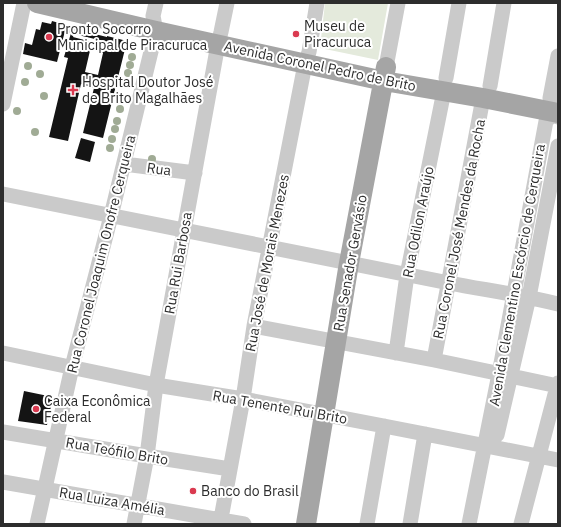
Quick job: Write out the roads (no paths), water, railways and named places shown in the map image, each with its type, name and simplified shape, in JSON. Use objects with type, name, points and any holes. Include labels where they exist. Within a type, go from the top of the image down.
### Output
[{"type":"main road","name":"Avenida Coronel Pedro de Brito","points":[[37,3],[155,17]]},
{"type":"main road","name":"Avenida Coronel Pedro de Brito","points":[[96,3],[155,17],[220,38],[307,58],[385,74],[487,92],[556,108]]},
{"type":"main road","name":"Rua Senador Gervásio","points":[[306,524],[349,263],[385,74]]},
{"type":"street","points":[[3,104],[24,3]]},
{"type":"street","name":"Rua Rui Barbosa","points":[[134,524],[147,456],[156,384],[227,3]]},
{"type":"street","name":"Rua José de Morais Menezes","points":[[221,522],[254,326],[317,3]]},
{"type":"street","name":"Rua Senador Gervásio","points":[[385,74],[398,3]]},
{"type":"street","name":"Rua Odilon Araújo","points":[[396,353],[407,275],[445,85],[459,3]]},
{"type":"street","name":"Rua Coronel José Mendes da Rocha","points":[[434,360],[504,3]]},
{"type":"street","name":"Rua Coronel Joaquim Onofre Cerqueira","points":[[37,524],[72,367],[124,164],[155,17]]},
{"type":"street","points":[[556,108],[558,56]]},
{"type":"street","name":"Avenida Clementino Escórcio de Cerqueira","points":[[505,375],[514,295],[546,121],[556,108]]},
{"type":"street","name":"Avenida Clementino Escórcio de Cerqueira","points":[[469,524],[505,375],[529,297],[558,146]]},
{"type":"street","name":"Rua","points":[[124,164],[194,174]]},
{"type":"street","points":[[3,194],[407,275],[529,297],[558,304]]},
{"type":"street","points":[[254,326],[558,385],[520,524]]},
{"type":"street","name":"Rua Tenente Rui Brito","points":[[3,353],[156,384],[324,414],[558,460]]},
{"type":"street","points":[[366,524],[384,426]]},
{"type":"street","name":"Rua Teófilo Brito","points":[[3,432],[230,469]]},
{"type":"street","points":[[410,524],[425,434]]},
{"type":"street","name":"Rua Luiza Amélia","points":[[3,482],[138,505],[221,522],[244,524]]},
{"type":"place","name":"Museu de Piracuruca","points":[[296,34]]},
{"type":"place","name":"Pronto Socorro Municipal de Piracuruca","points":[[49,37]]},
{"type":"place","name":"Hospital Doutor José de Brito Magalhães","points":[[73,90]]},
{"type":"place","name":"Caixa Econômica Federal","points":[[36,409]]},
{"type":"place","name":"Banco do Brasil","points":[[193,491]]}]
